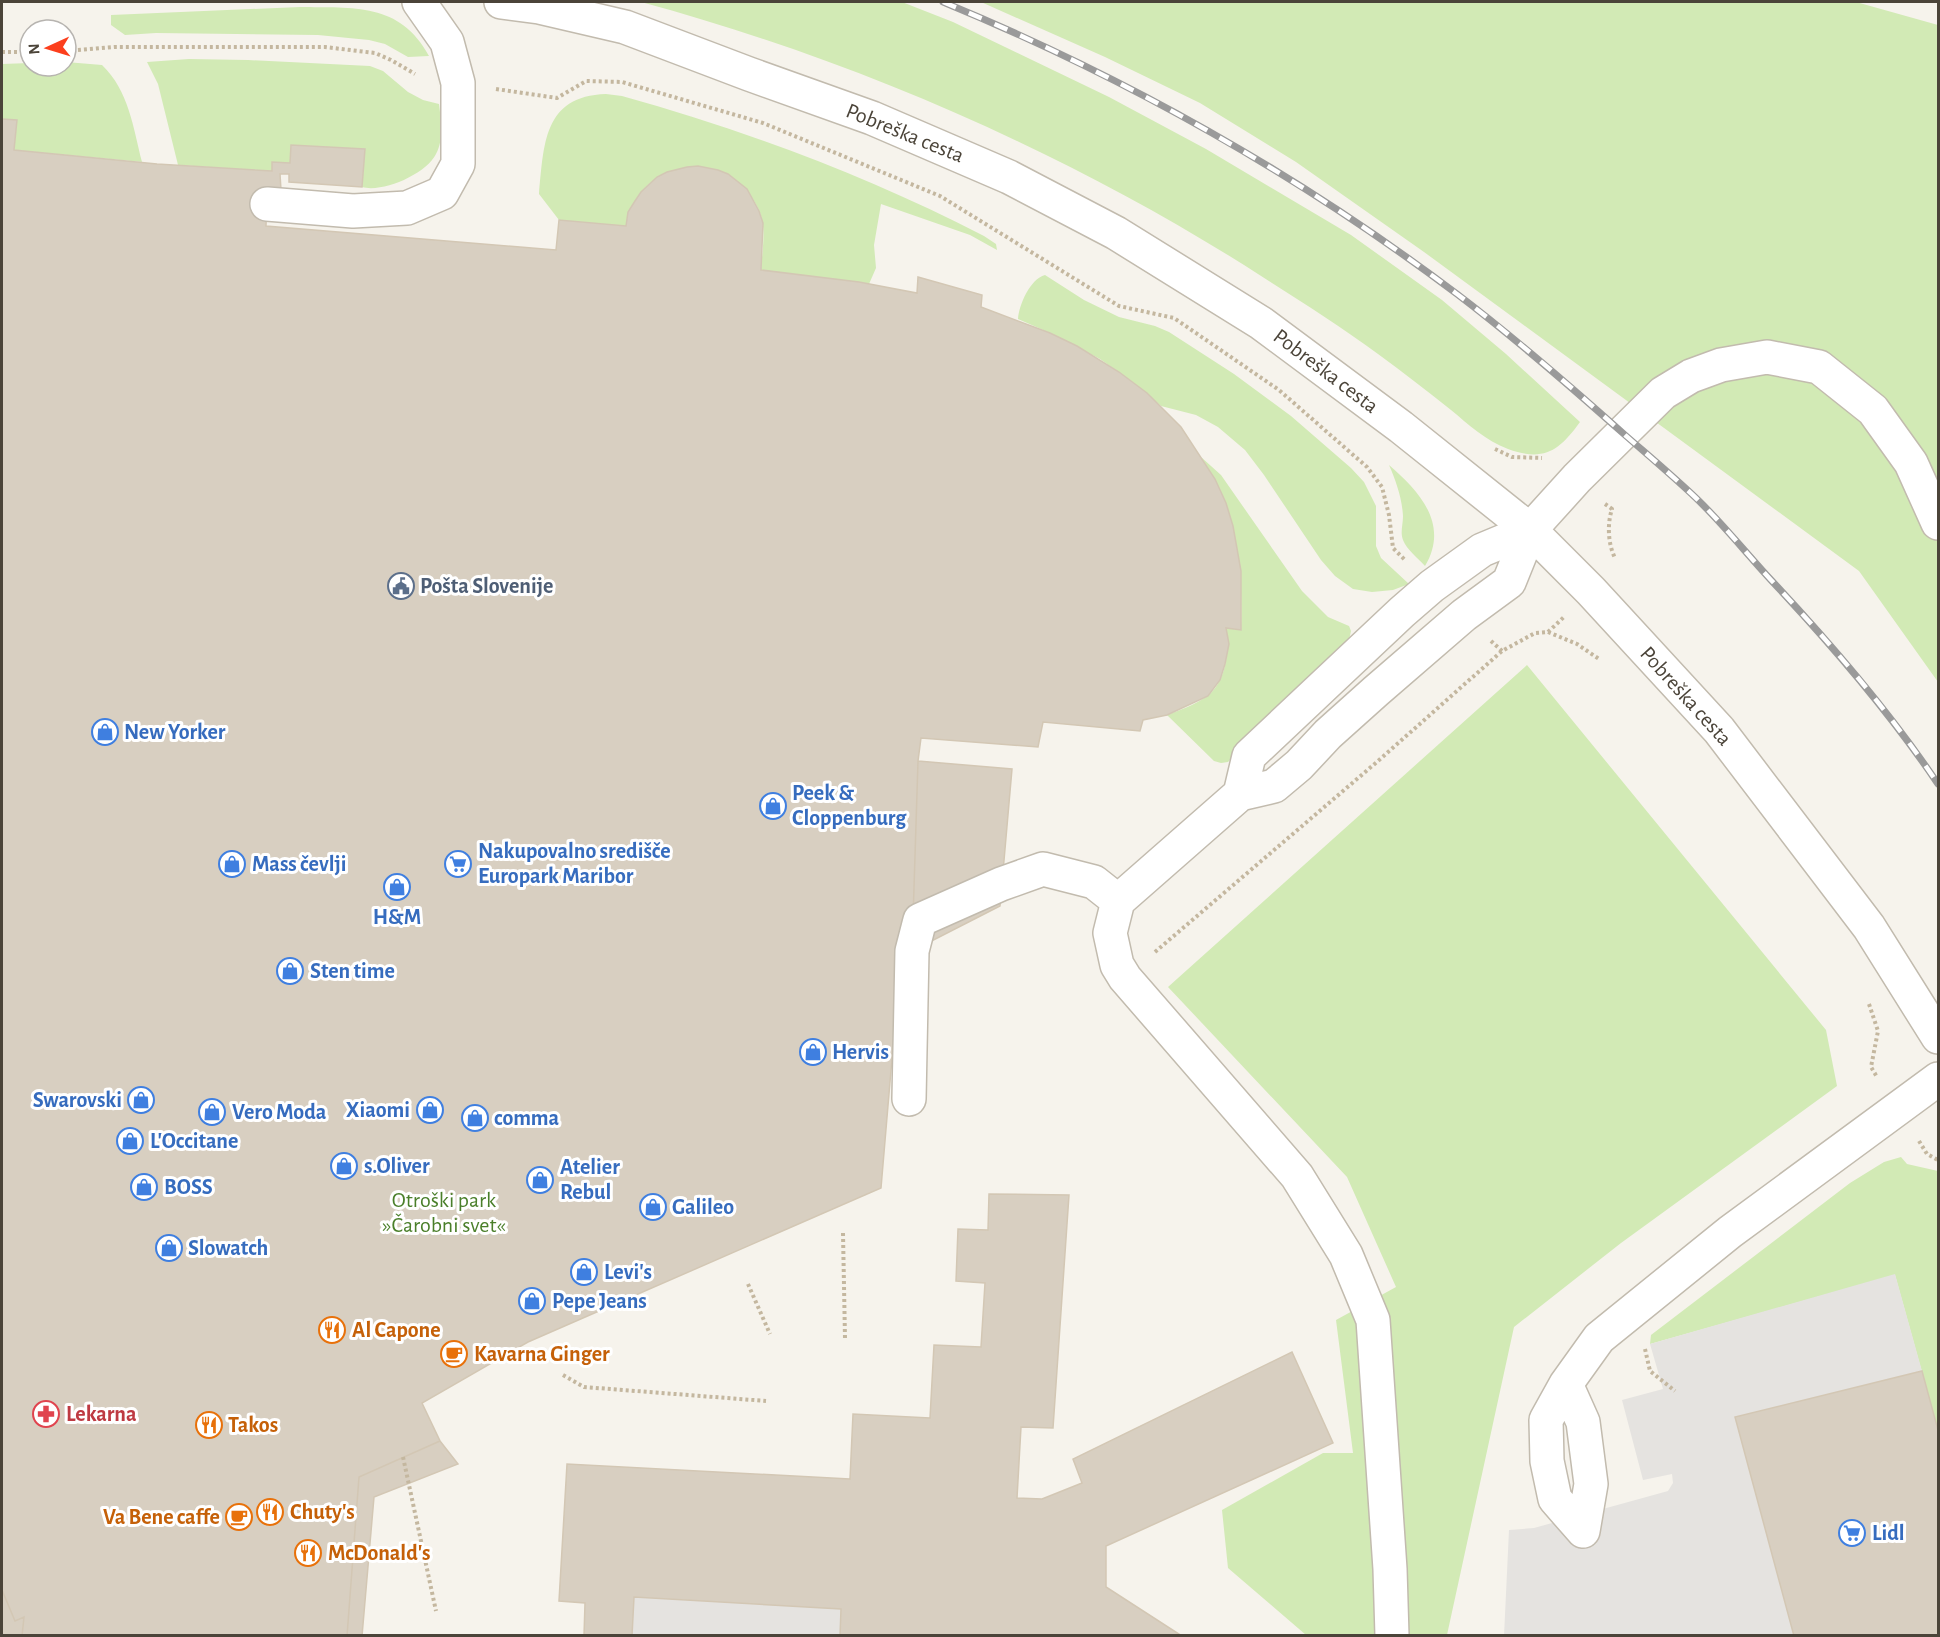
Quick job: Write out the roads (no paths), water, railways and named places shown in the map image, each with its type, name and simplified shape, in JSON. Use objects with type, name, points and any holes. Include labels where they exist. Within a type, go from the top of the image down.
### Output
[{"type":"street","points":[[267,204],[353,211],[407,208],[442,194],[458,164],[458,83],[447,42],[419,2]]},
{"type":"street","name":"Pobreška cesta","points":[[501,2],[539,7],[625,27],[872,118],[1009,177],[1116,232],[1261,323],[1401,427],[1530,530],[1591,591],[1719,730],[1869,927],[1938,1037]]},
{"type":"street","points":[[1392,1635],[1390,1569],[1373,1320],[1346,1255],[1297,1176],[1125,978],[1117,965],[1110,933],[1118,901],[1240,794],[1274,786],[1376,691],[1464,615],[1509,582],[1530,530],[1577,478],[1663,393],[1691,376],[1721,365],[1767,357],[1819,367],[1873,410],[1911,463],[1938,523]]},
{"type":"street","points":[[1240,794],[1249,756],[1402,612],[1432,586],[1482,550],[1530,530]]},
{"type":"street","points":[[909,1099],[912,951],[920,920],[1001,884],[1043,869],[1094,882],[1118,901]]},
{"type":"street","points":[[1566,1384],[1599,1338],[1630,1312],[1730,1232],[1938,1079]]},
{"type":"railway","points":[[943,2],[1078,63],[1209,132],[1336,209],[1397,250],[1479,311],[1563,380],[1707,509],[1859,679],[1900,730],[1938,784]]},
{"type":"place","name":"Pošta Slovenije","points":[[401,586]]},
{"type":"place","name":"New Yorker","points":[[105,732]]},
{"type":"place","name":"Peek & Cloppenburg","points":[[773,806]]},
{"type":"place","name":"Mass čevlji","points":[[232,864]]},
{"type":"place","name":"Nakupovalno središče Europark Maribor","points":[[458,864]]},
{"type":"place","name":"H&M","points":[[397,887]]},
{"type":"place","name":"Sten time","points":[[290,971]]},
{"type":"place","name":"Hervis","points":[[813,1052]]},
{"type":"place","name":"Swarovski","points":[[141,1100]]},
{"type":"place","name":"Xiaomi","points":[[430,1110]]},
{"type":"place","name":"Vero Moda","points":[[212,1112]]},
{"type":"place","name":"comma","points":[[475,1118]]},
{"type":"place","name":"L'Occitane","points":[[130,1141]]},
{"type":"place","name":"s.Oliver","points":[[344,1166]]},
{"type":"place","name":"Atelier Rebul","points":[[540,1180]]},
{"type":"place","name":"BOSS","points":[[144,1187]]},
{"type":"place","name":"Galileo","points":[[653,1207]]},
{"type":"place","name":"Slowatch","points":[[169,1248]]},
{"type":"place","name":"Levi's","points":[[584,1272]]},
{"type":"place","name":"Pepe Jeans","points":[[532,1301]]},
{"type":"place","name":"Al Capone","points":[[332,1330]]},
{"type":"place","name":"Kavarna Ginger","points":[[454,1354]]},
{"type":"place","name":"Lekarna","points":[[46,1414]]},
{"type":"place","name":"Takos","points":[[209,1425]]},
{"type":"place","name":"Chuty's","points":[[270,1512]]},
{"type":"place","name":"Va Bene caffe","points":[[239,1517]]},
{"type":"place","name":"Lidl","points":[[1852,1533]]},
{"type":"place","name":"McDonald's","points":[[308,1553]]},
{"type":"park label","name":"Otroški park »Čarobni svet«","points":[[444,1212]]}]
